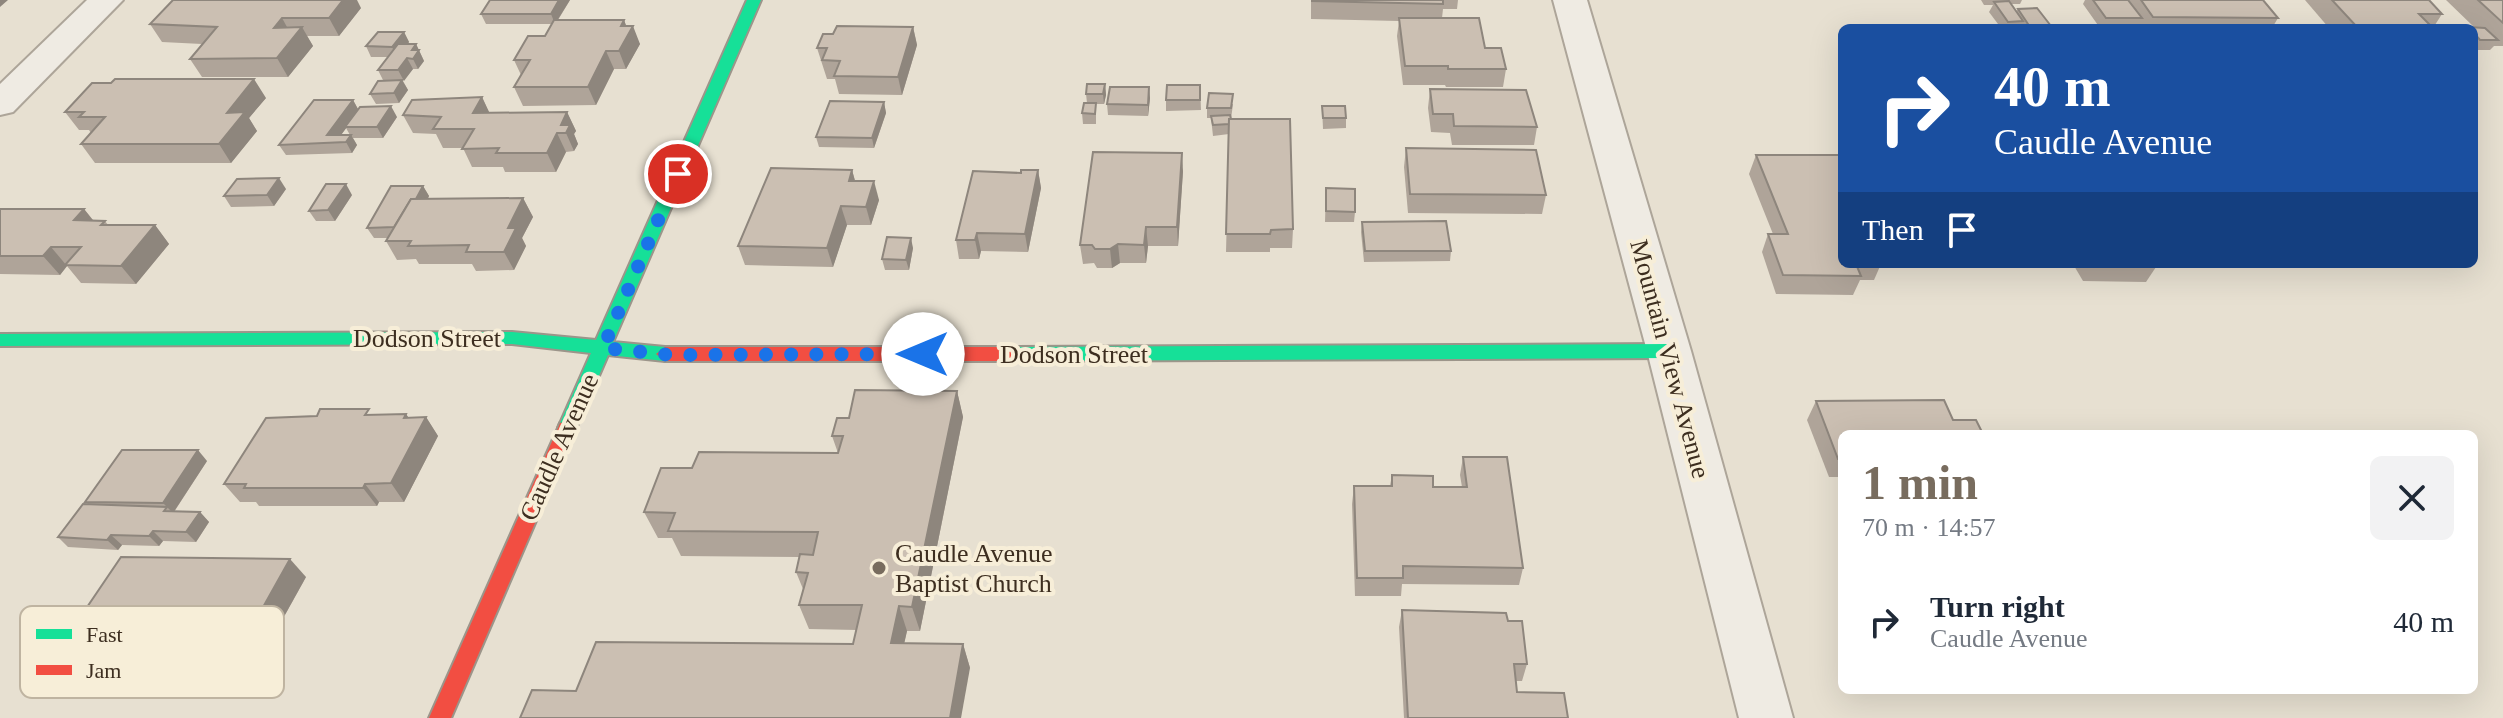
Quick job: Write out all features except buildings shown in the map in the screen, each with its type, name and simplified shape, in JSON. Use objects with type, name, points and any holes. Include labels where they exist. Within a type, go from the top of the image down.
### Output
[{"type":"street","points":[[0,104],[106,0]]},
{"type":"street","name":"Caudle Avenue","points":[[440,718],[754,0]]},
{"type":"street","name":"Mountain View Avenue","points":[[1570,0],[1669,351],[1766,718]]},
{"type":"street","name":"Dodson Street","points":[[0,340],[512,338],[671,355],[1669,351]]},
{"type":"traffic: fast","points":[[567,428],[754,0]]},
{"type":"traffic: fast","points":[[0,340],[512,338],[665,354]]},
{"type":"traffic: fast","points":[[1016,354],[1669,351]]},
{"type":"traffic: jam","points":[[665,354],[1016,354]]},
{"type":"traffic: jam","points":[[440,718],[567,428]]},
{"type":"place","name":"Caudle Avenue Baptist Church","points":[[879,568]]},
{"type":"route","points":[[678,174],[603,348],[671,355],[923,354]]}]
